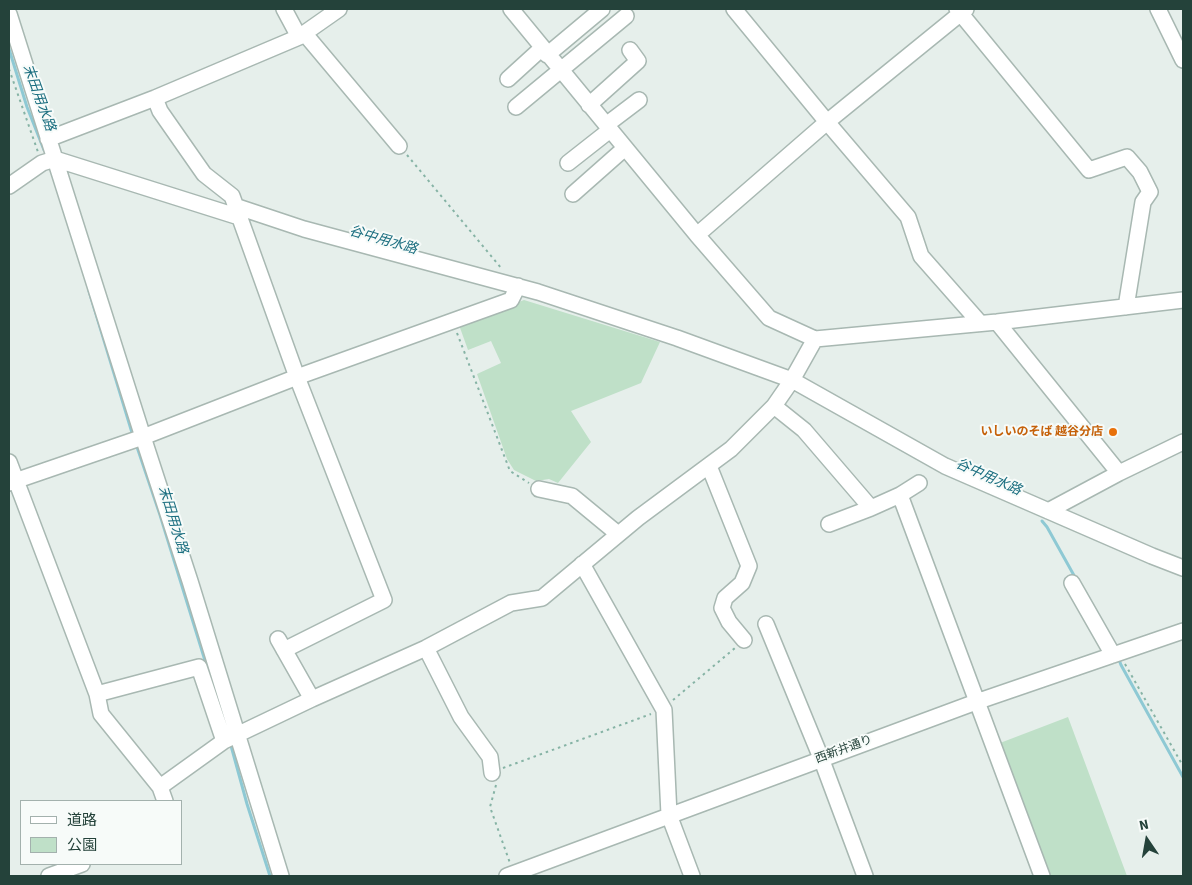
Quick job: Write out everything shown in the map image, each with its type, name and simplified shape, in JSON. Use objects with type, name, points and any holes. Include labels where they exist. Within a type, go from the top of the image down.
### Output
[{"type":"street","points":[[284,9],[302,36],[399,146]]},
{"type":"street","points":[[48,139],[155,98],[302,36],[338,9]]},
{"type":"street","points":[[511,9],[697,235],[769,318],[815,339],[997,322],[1183,300]]},
{"type":"street","points":[[508,79],[602,9]]},
{"type":"street","points":[[734,9],[908,217],[921,256],[980,323]]},
{"type":"street","points":[[1158,9],[1183,60]]},
{"type":"street","points":[[697,235],[827,122],[961,10],[1089,170],[1127,157],[1140,172],[1150,192],[1143,202],[1126,307]]},
{"type":"street","points":[[9,14],[48,139],[48,161],[143,437],[190,581],[281,876]]},
{"type":"street","points":[[516,107],[626,16]]},
{"type":"street","points":[[589,104],[638,61],[630,50]]},
{"type":"street","points":[[155,98],[160,111],[204,174],[232,196],[297,377],[384,600],[281,644],[312,699]]},
{"type":"street","points":[[568,163],[639,100]]},
{"type":"street","points":[[573,194],[625,148]]},
{"type":"street","points":[[9,186],[48,161],[518,286],[677,338],[792,380],[945,466],[1183,568]]},
{"type":"street","points":[[12,482],[143,437],[297,377],[512,300],[518,286]]},
{"type":"street","points":[[997,322],[1119,473]]},
{"type":"street","points":[[9,462],[12,482],[97,694],[101,714],[163,794],[224,741],[426,648],[511,603],[542,598],[618,534],[731,449],[774,406],[792,380],[815,339]]},
{"type":"street","points":[[774,406],[804,430],[871,508]]},
{"type":"street","points":[[1048,511],[1119,473],[1183,442]]},
{"type":"street","points":[[709,466],[750,566],[742,583],[725,598],[722,608],[744,640]]},
{"type":"street","points":[[828,524],[900,495],[919,483]]},
{"type":"street","points":[[539,489],[572,496],[618,534]]},
{"type":"street","points":[[900,495],[1042,876]]},
{"type":"street","points":[[582,564],[664,710],[669,815],[692,876]]},
{"type":"street","points":[[1072,583],[1116,654]]},
{"type":"street","points":[[766,624],[821,758],[865,876]]},
{"type":"street","name":"西新井通り","points":[[510,875],[821,758],[976,702],[1183,631]]},
{"type":"street","points":[[426,648],[461,717],[490,757],[492,772]]},
{"type":"street","points":[[97,694],[199,667],[224,741]]},
{"type":"street","points":[[49,876],[79,865]]},
{"type":"path","points":[[9,69],[48,161]]},
{"type":"path","points":[[399,146],[502,270]]},
{"type":"path","points":[[453,322],[510,471],[539,489]]},
{"type":"path","points":[[510,875],[490,807],[496,787],[492,772],[664,710],[679,693],[744,640]]},
{"type":"path","points":[[1116,654],[1183,766]]},
{"type":"green space","points":[[524,300],[660,342],[641,383],[571,411],[591,442],[558,483],[549,479],[536,481],[514,470],[507,459],[477,374],[501,363],[491,341],[468,350],[459,325]]},
{"type":"green space","points":[[1068,717],[1127,876],[1050,876],[1000,743]]},
{"type":"waterway","name":"末田用水路","points":[[9,49],[27,107],[44,150]]},
{"type":"waterway","name":"末田用水路","points":[[89,291],[133,436]]},
{"type":"waterway","name":"末田用水路","points":[[136,444],[207,667]]},
{"type":"waterway","points":[[1042,521],[1076,579]]},
{"type":"waterway","points":[[1118,657],[1183,777]]},
{"type":"waterway","name":"末田用水路","points":[[230,742],[270,876]]},
{"type":"place","name":"いしいのそば 越谷分店","points":[[1113,432]]},
{"type":"water label","name":"谷中用水路","points":[[383,241]]},
{"type":"water label","name":"谷中用水路","points":[[988,478]]}]
